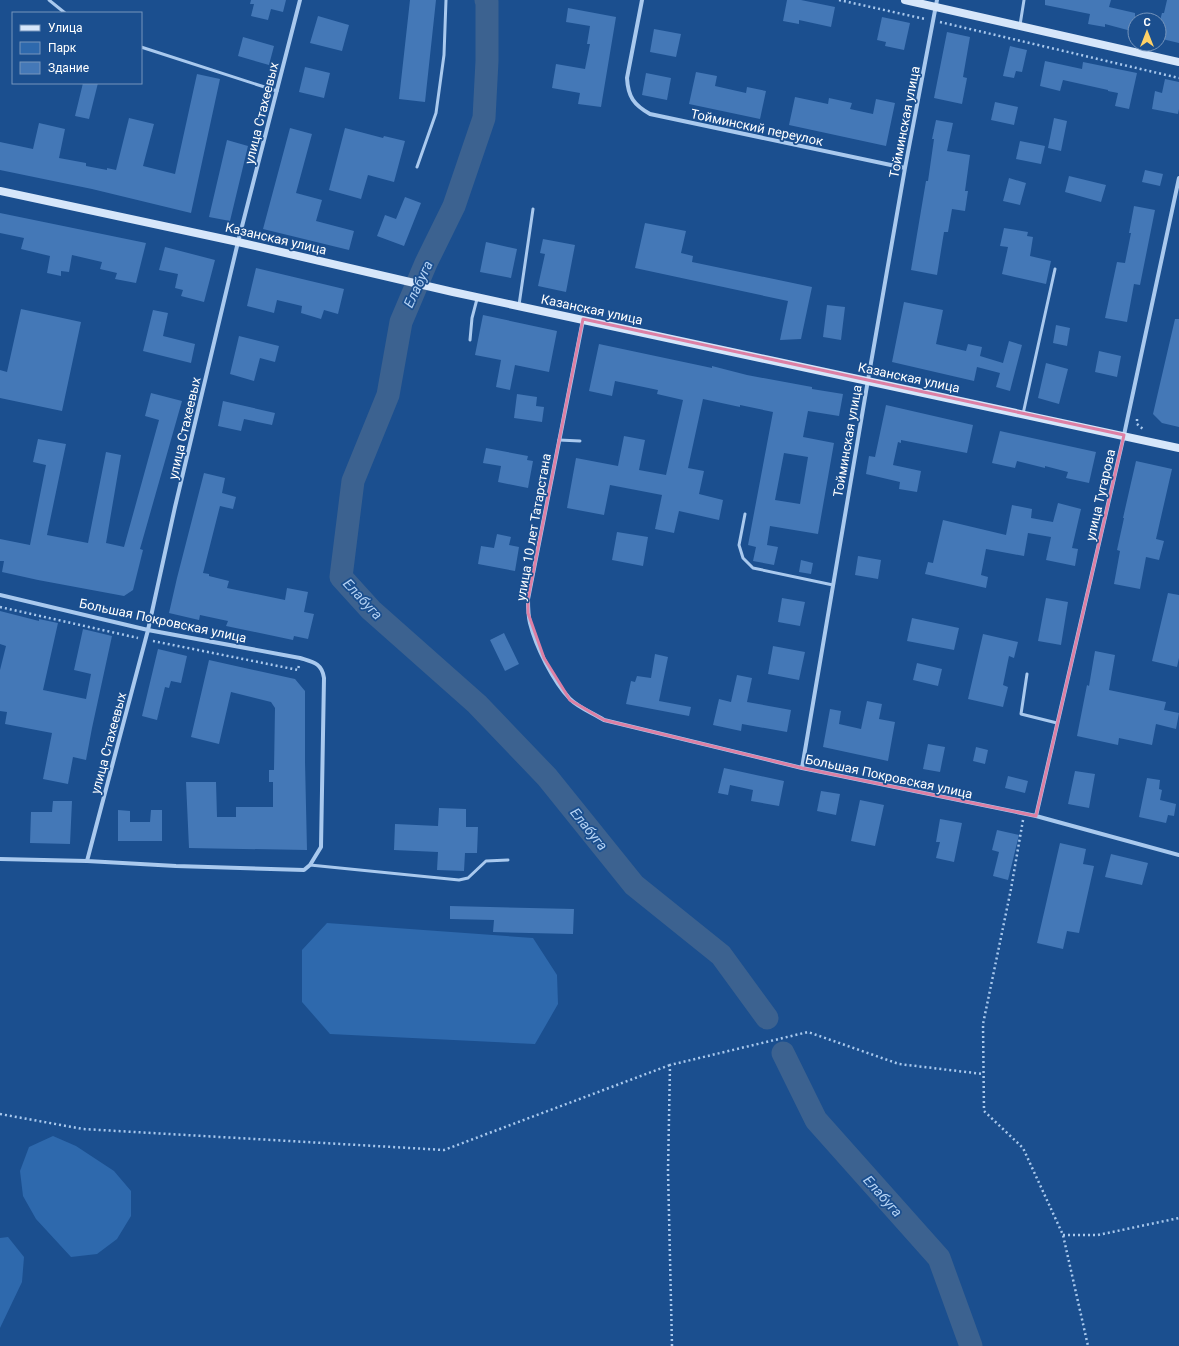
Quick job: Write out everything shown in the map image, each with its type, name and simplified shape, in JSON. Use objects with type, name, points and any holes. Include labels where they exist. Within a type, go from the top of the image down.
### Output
[{"type":"street","name":"улица Стахеевых","points":[[87,861],[148,630],[238,242],[300,0]]},
{"type":"street","name":"Тойминский переулок","points":[[642,0],[627,78],[630,96],[639,107],[650,114],[905,168]]},
{"type":"street","points":[[905,0],[936,3],[1019,26],[1179,62]]},
{"type":"street","name":"Тойминская улица","points":[[802,768],[905,168],[936,3]]},
{"type":"street","name":"улица Тугарова","points":[[1036,816],[1124,435],[1179,178]]},
{"type":"street","name":"Казанская улица","points":[[0,191],[238,242],[452,292],[868,380],[1179,448]]},
{"type":"street","name":"улица 10 лет Татарстана","points":[[583,319],[528,599],[528,613],[533,633],[541,652],[562,688],[570,700],[581,708],[596,715]]},
{"type":"street","name":"Большая Покровская улица","points":[[0,595],[148,630],[300,658],[321,667],[324,678],[321,847],[310,865]]},
{"type":"street","name":"Большая Покровская улица","points":[[596,715],[604,720],[802,768],[1024,813],[1179,855]]},
{"type":"street","points":[[0,859],[304,870],[310,865]]},
{"type":"lane","points":[[49,0],[64,12]]},
{"type":"lane","points":[[417,167],[436,113],[444,55],[446,0]]},
{"type":"lane","points":[[1019,26],[1024,0]]},
{"type":"lane","points":[[142,47],[277,91]]},
{"type":"lane","points":[[519,306],[533,209]]},
{"type":"lane","points":[[1023,414],[1055,269]]},
{"type":"lane","points":[[470,340],[472,318],[477,297]]},
{"type":"lane","points":[[559,440],[580,441]]},
{"type":"lane","points":[[745,514],[739,546],[742,558],[753,568],[833,585]]},
{"type":"lane","points":[[1027,674],[1021,714],[1057,723]]},
{"type":"lane","points":[[310,865],[459,880],[468,878],[486,861],[508,860]]},
{"type":"path","points":[[839,0],[933,20],[1179,78]]},
{"type":"path","points":[[1137,416],[1137,424],[1142,429],[1148,431]]},
{"type":"path","points":[[1024,813],[1011,889],[983,1024],[984,1111],[1023,1148],[1063,1235],[1088,1346]]},
{"type":"path","points":[[0,1114],[83,1129],[444,1150],[670,1065],[808,1032],[898,1064],[983,1074]]},
{"type":"path","points":[[670,1065],[668,1171],[672,1346]]},
{"type":"path","points":[[1063,1235],[1098,1236],[1179,1218]]},
{"type":"highlighted area","points":[[583,319],[1124,435],[1036,816],[802,768],[604,720],[570,700],[544,658],[528,613],[528,599]]},
{"type":"green space","points":[[327,923],[533,938],[557,975],[558,1004],[535,1044],[330,1034],[302,1002],[302,950]]},
{"type":"green space","points":[[53,1136],[76,1146],[114,1171],[131,1191],[131,1216],[117,1239],[97,1254],[71,1257],[36,1219],[23,1196],[20,1171],[29,1147]]},
{"type":"green space","points":[[8,1237],[24,1257],[22,1282],[0,1328],[0,1238]]},
{"type":"building","points":[[251,0],[286,0],[283,12],[271,9],[268,20],[251,16],[254,4],[250,4]]},
{"type":"building","points":[[410,0],[436,0],[425,102],[399,99]]},
{"type":"building","points":[[787,0],[801,0],[835,7],[831,27],[799,20],[799,24],[783,21]]},
{"type":"building","points":[[1045,0],[1111,0],[1109,7],[1131,12],[1127,12],[1127,30],[1105,24],[1105,27],[1088,24],[1090,14],[1045,5]]},
{"type":"building","points":[[1167,0],[1179,0],[1179,43],[1167,40],[1167,12],[1164,12]]},
{"type":"building","points":[[568,8],[616,17],[601,107],[578,104],[580,93],[552,88],[556,64],[585,69],[590,44],[587,44],[590,26],[566,22]]},
{"type":"building","points":[[318,16],[349,25],[342,51],[310,43]]},
{"type":"building","points":[[882,17],[910,23],[904,50],[885,46],[886,42],[877,40]]},
{"type":"building","points":[[654,29],[681,34],[676,57],[650,52]]},
{"type":"building","points":[[947,32],[970,37],[963,77],[967,78],[962,104],[934,98]]},
{"type":"building","points":[[243,37],[274,46],[269,65],[238,56]]},
{"type":"building","points":[[1010,46],[1027,50],[1022,72],[1016,71],[1014,78],[1003,76]]},
{"type":"building","points":[[1045,61],[1082,69],[1083,62],[1137,73],[1129,109],[1115,106],[1118,93],[1108,90],[1063,80],[1060,91],[1040,86]]},
{"type":"building","points":[[305,67],[330,73],[324,98],[299,92]]},
{"type":"building","points":[[696,72],[717,76],[715,86],[746,93],[747,87],[766,91],[760,119],[689,104]]},
{"type":"building","points":[[646,73],[671,78],[667,100],[642,95]]},
{"type":"building","points":[[197,74],[220,79],[191,213],[92,189],[0,170],[0,142],[33,149],[39,123],[65,129],[59,158],[86,163],[86,166],[116,170],[129,118],[154,124],[143,166],[175,174]]},
{"type":"building","points":[[1165,79],[1179,82],[1178,114],[1152,109],[1155,91],[1162,93]]},
{"type":"building","points":[[83,84],[98,84],[89,119],[75,116]]},
{"type":"building","points":[[795,97],[828,104],[829,98],[852,103],[850,109],[873,114],[876,99],[895,103],[886,146],[789,125]]},
{"type":"building","points":[[995,102],[1018,107],[1014,125],[991,120]]},
{"type":"building","points":[[1054,118],[1067,121],[1061,151],[1048,148]]},
{"type":"building","points":[[936,120],[953,123],[947,151],[970,155],[965,191],[968,191],[965,211],[952,209],[948,232],[944,232],[937,275],[911,270],[926,181],[928,181],[934,139],[932,139]]},
{"type":"building","points":[[290,128],[312,134],[296,193],[322,200],[316,221],[354,231],[349,250],[263,229]]},
{"type":"building","points":[[345,128],[383,138],[384,136],[405,141],[394,182],[368,175],[361,199],[329,190]]},
{"type":"building","points":[[227,140],[248,146],[230,221],[209,217]]},
{"type":"building","points":[[1020,141],[1045,146],[1041,164],[1016,159]]},
{"type":"building","points":[[1145,170],[1163,174],[1160,186],[1142,182]]},
{"type":"building","points":[[1069,176],[1106,185],[1101,202],[1065,192]]},
{"type":"building","points":[[1009,178],[1026,183],[1020,205],[1003,201]]},
{"type":"building","points":[[405,197],[421,203],[404,246],[377,236],[385,215],[396,219]]},
{"type":"building","points":[[1134,206],[1155,210],[1140,285],[1134,284],[1127,322],[1105,318],[1117,262],[1125,263],[1131,233],[1129,233]]},
{"type":"building","points":[[0,213],[146,243],[136,283],[115,279],[117,273],[100,269],[102,262],[72,255],[69,272],[61,271],[61,276],[47,273],[50,256],[21,249],[24,238],[0,233]]},
{"type":"building","points":[[645,223],[686,231],[681,253],[693,256],[692,262],[812,287],[801,339],[780,340],[788,301],[635,268]]},
{"type":"building","points":[[1004,228],[1028,232],[1027,236],[1033,237],[1030,256],[1051,261],[1046,284],[1002,274],[1008,247],[1000,246]]},
{"type":"building","points":[[543,239],[575,245],[566,292],[538,286],[545,254],[540,253]]},
{"type":"building","points":[[486,242],[517,249],[511,278],[480,272]]},
{"type":"building","points":[[165,247],[215,260],[204,302],[181,296],[183,290],[175,288],[178,274],[159,270]]},
{"type":"building","points":[[256,268],[344,289],[338,314],[324,310],[321,319],[301,313],[302,306],[277,300],[274,313],[247,306]]},
{"type":"building","points":[[904,302],[943,310],[936,344],[966,351],[968,344],[982,347],[980,356],[1003,363],[1009,341],[1022,345],[1010,391],[996,387],[1000,373],[977,367],[974,381],[892,362]]},
{"type":"building","points":[[827,305],[845,307],[841,340],[823,337]]},
{"type":"building","points":[[21,309],[81,322],[62,411],[0,398],[0,370],[7,372]]},
{"type":"building","points":[[153,310],[168,313],[163,336],[195,344],[191,363],[143,351]]},
{"type":"building","points":[[483,315],[557,331],[549,372],[515,365],[510,390],[496,387],[501,360],[475,355]]},
{"type":"building","points":[[1175,319],[1179,319],[1179,427],[1162,423],[1153,414]]},
{"type":"building","points":[[1056,325],[1070,328],[1067,346],[1053,343]]},
{"type":"building","points":[[239,336],[279,346],[275,362],[260,358],[254,381],[230,374]]},
{"type":"building","points":[[599,344],[812,387],[812,389],[843,394],[839,416],[808,411],[803,437],[834,443],[818,534],[770,526],[767,545],[778,547],[774,565],[753,561],[756,547],[748,545],[773,412],[703,399],[688,468],[704,471],[699,494],[723,500],[719,520],[679,511],[674,533],[655,529],[662,495],[610,485],[604,515],[567,508],[576,458],[618,466],[624,436],[645,440],[639,470],[666,475],[683,400],[657,394],[658,390],[615,381],[612,396],[589,391]],"holes":[[[784,453],[808,457],[800,504],[775,500]]]},
{"type":"building","points":[[1099,351],[1121,356],[1117,377],[1095,372]]},
{"type":"building","points":[[1046,363],[1068,369],[1059,404],[1038,398]]},
{"type":"building","points":[[151,393],[182,401],[140,549],[143,550],[133,590],[124,596],[2,572],[4,561],[0,561],[0,539],[30,545],[46,465],[33,462],[38,439],[66,444],[47,535],[88,543],[106,452],[121,455],[106,543],[124,547],[159,420],[145,416]]},
{"type":"building","points":[[517,394],[537,397],[536,406],[544,407],[542,422],[514,418]]},
{"type":"building","points":[[223,401],[275,413],[272,425],[244,419],[241,431],[218,426]]},
{"type":"building","points":[[886,405],[973,425],[967,453],[901,440],[901,443],[898,442],[893,465],[921,471],[917,492],[899,489],[900,482],[866,474],[869,456],[875,457]]},
{"type":"building","points":[[1000,431],[1096,452],[1089,483],[1066,478],[1068,472],[1045,466],[1045,468],[1017,461],[1015,468],[992,463]]},
{"type":"building","points":[[486,448],[528,456],[527,460],[533,461],[528,488],[498,482],[501,466],[483,463]]},
{"type":"building","points":[[1136,461],[1172,469],[1156,539],[1164,541],[1159,560],[1146,557],[1140,589],[1114,584],[1120,551],[1117,550]]},
{"type":"building","points":[[204,473],[225,478],[222,493],[236,497],[233,509],[220,506],[203,573],[229,581],[227,588],[285,600],[287,588],[308,592],[304,612],[314,614],[308,639],[294,636],[293,640],[226,626],[228,621],[200,615],[199,620],[169,613]]},
{"type":"building","points":[[1058,503],[1081,509],[1072,548],[1078,549],[1075,566],[1046,560],[1051,537],[1028,533],[1024,556],[986,549],[981,575],[988,577],[986,588],[925,574],[928,562],[933,563],[943,520],[1006,535],[1012,505],[1032,509],[1031,518],[1053,522]]},
{"type":"building","points":[[617,532],[648,537],[643,566],[612,560]]},
{"type":"building","points":[[497,534],[511,537],[509,545],[519,547],[515,571],[478,564],[481,546],[494,548]]},
{"type":"building","points":[[858,556],[881,560],[878,579],[855,575]]},
{"type":"building","points":[[801,560],[813,563],[811,574],[799,572]]},
{"type":"building","points":[[1168,593],[1179,595],[1179,658],[1177,667],[1152,661]]},
{"type":"building","points":[[782,598],[805,602],[800,626],[778,622]]},
{"type":"building","points":[[1046,598],[1068,602],[1061,645],[1038,641]]},
{"type":"building","points":[[0,611],[39,621],[39,619],[58,623],[43,690],[86,699],[91,674],[74,670],[83,629],[112,636],[86,760],[73,757],[68,784],[43,779],[52,733],[5,724],[7,712],[0,711],[0,670],[6,646],[0,644]]},
{"type":"building","points":[[912,618],[959,628],[954,650],[907,641]]},
{"type":"building","points":[[504,633],[519,664],[505,671],[490,640]]},
{"type":"building","points":[[983,634],[1018,642],[1014,658],[1009,656],[1003,685],[1008,687],[1003,707],[968,699]]},
{"type":"building","points":[[773,646],[805,652],[799,680],[768,674]]},
{"type":"building","points":[[158,649],[187,656],[181,683],[171,681],[169,688],[165,687],[157,720],[142,716]]},
{"type":"building","points":[[1095,651],[1115,655],[1109,690],[1166,702],[1164,710],[1179,713],[1176,729],[1156,724],[1152,745],[1119,738],[1118,745],[1077,736],[1087,685],[1089,686]]},
{"type":"building","points":[[655,654],[668,657],[659,701],[691,707],[689,716],[626,704],[631,681],[635,682],[637,676],[651,678]]},
{"type":"building","points":[[209,660],[295,679],[305,691],[307,850],[189,848],[186,782],[216,782],[217,817],[236,817],[236,807],[273,807],[273,782],[269,782],[269,770],[274,770],[275,708],[271,702],[231,692],[219,744],[191,737]]},
{"type":"building","points":[[917,663],[942,669],[938,686],[913,680]]},
{"type":"building","points":[[737,675],[752,678],[747,702],[791,710],[787,732],[742,724],[741,731],[713,725],[719,699],[731,702]]},
{"type":"building","points":[[867,701],[882,704],[879,719],[895,722],[888,761],[823,747],[830,709],[841,711],[839,724],[861,729]]},
{"type":"building","points":[[928,744],[945,747],[940,772],[923,769]]},
{"type":"building","points":[[976,747],[988,750],[985,764],[973,761]]},
{"type":"building","points":[[724,768],[784,781],[779,806],[751,801],[753,790],[730,785],[728,795],[718,793]]},
{"type":"building","points":[[1075,771],[1095,774],[1089,808],[1068,804]]},
{"type":"building","points":[[1008,776],[1028,781],[1025,793],[1005,788]]},
{"type":"building","points":[[1147,778],[1160,780],[1159,789],[1162,790],[1160,800],[1176,804],[1174,816],[1168,815],[1166,823],[1139,817]]},
{"type":"building","points":[[821,791],[840,794],[836,815],[817,811]]},
{"type":"building","points":[[860,800],[884,805],[875,846],[851,841]]},
{"type":"building","points":[[53,801],[72,801],[70,844],[30,843],[31,812],[52,812]]},
{"type":"building","points":[[439,808],[466,809],[466,827],[478,827],[477,853],[465,853],[464,871],[437,870],[438,852],[394,850],[395,824],[438,826]]},
{"type":"building","points":[[118,810],[130,811],[130,822],[150,822],[151,810],[162,810],[162,841],[118,841]]},
{"type":"building","points":[[940,819],[962,823],[954,862],[936,858],[940,842],[936,842]]},
{"type":"building","points":[[997,830],[1019,835],[1008,880],[993,876],[999,852],[992,850]]},
{"type":"building","points":[[1060,843],[1086,849],[1083,864],[1094,866],[1079,933],[1067,931],[1063,949],[1037,943]]},
{"type":"building","points":[[1111,854],[1148,863],[1142,885],[1105,877]]},
{"type":"building","points":[[450,906],[574,909],[573,934],[493,932],[494,920],[450,919]]},
{"type":"waterway","name":"Елабуга","points":[[486,0],[487,61],[484,118],[454,206],[426,263],[401,322],[388,395],[353,481],[341,577],[371,610],[477,704],[547,777],[634,885],[721,955],[767,1018]]},
{"type":"waterway","name":"Елабуга","points":[[783,1053],[816,1120],[939,1258],[971,1346]]}]
